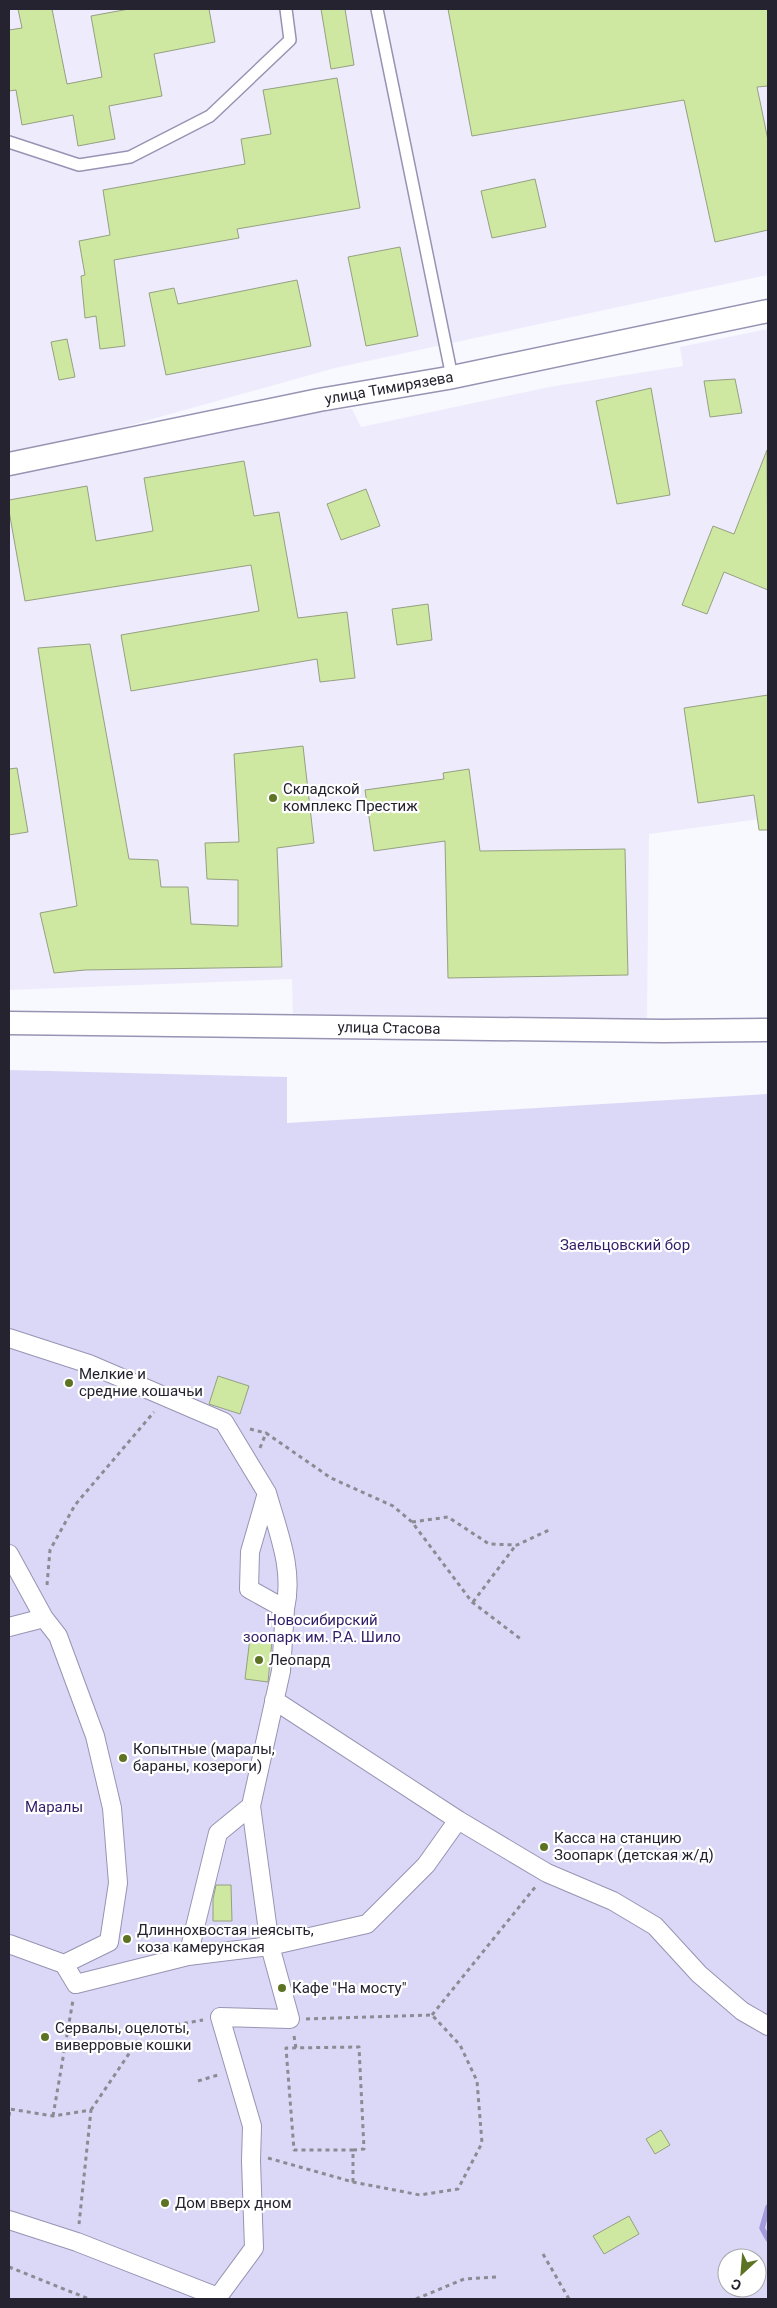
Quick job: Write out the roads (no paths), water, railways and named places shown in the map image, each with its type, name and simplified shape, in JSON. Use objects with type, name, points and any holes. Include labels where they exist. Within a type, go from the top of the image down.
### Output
[{"type":"street","name":"улица Тимирязева","points":[[9,464],[319,400],[452,377],[768,311]]},
{"type":"street","name":"улица Стасова","points":[[9,1023],[663,1031],[768,1030]]},
{"type":"street","points":[[9,1338],[89,1364],[224,1422],[267,1493],[287,1560],[289,1593],[285,1609],[281,1671],[251,1806],[270,1946],[290,2019],[220,2017],[252,2126],[250,2161],[254,2248],[218,2296],[76,2242],[9,2220]]},
{"type":"street","points":[[267,1493],[250,1552],[249,1589],[285,1609]]},
{"type":"street","points":[[9,1554],[44,1618],[58,1636],[95,1736],[112,1808],[118,1883],[109,1942],[64,1964]]},
{"type":"street","points":[[9,1627],[44,1618]]},
{"type":"street","points":[[274,1700],[458,1820],[547,1872],[613,1901],[655,1926],[699,1974],[734,2005],[768,2026]]},
{"type":"street","points":[[188,1956],[218,1833],[251,1806]]},
{"type":"street","points":[[9,1944],[64,1964],[76,1984],[188,1956],[270,1946],[367,1924],[426,1865],[458,1820]]},
{"type":"lane","points":[[9,142],[79,165],[130,157],[210,116],[283,47],[290,40],[286,9]]},
{"type":"lane","points":[[377,9],[452,377]]},
{"type":"waterway","points":[[768,2207],[762,2228],[768,2239]]},
{"type":"place","name":"Складской комплекс Престиж","points":[[273,798]]},
{"type":"place","name":"Мелкие и средние кошачьи","points":[[69,1383]]},
{"type":"place","name":"Леопард","points":[[259,1660]]},
{"type":"place","name":"Копытные (маралы, бараны, козероги)","points":[[123,1758]]},
{"type":"place","name":"Касса на станцию Зоопарк (детская ж/д)","points":[[544,1847]]},
{"type":"place","name":"Длиннохвостая неясыть, коза камерунская","points":[[127,1939]]},
{"type":"place","name":"Кафе \"На мосту\"","points":[[282,1988]]},
{"type":"place","name":"Сервалы, оцелоты, виверровые кошки","points":[[45,2037]]},
{"type":"place","name":"Дом вверх дном","points":[[165,2203]]},
{"type":"park label","name":"Заельцовский бор","points":[[625,1245]]},
{"type":"park label","name":"Новосибирский зоопарк им. Р.А. Шило","points":[[322,1628]]},
{"type":"park label","name":"Маралы","points":[[54,1807]]}]
